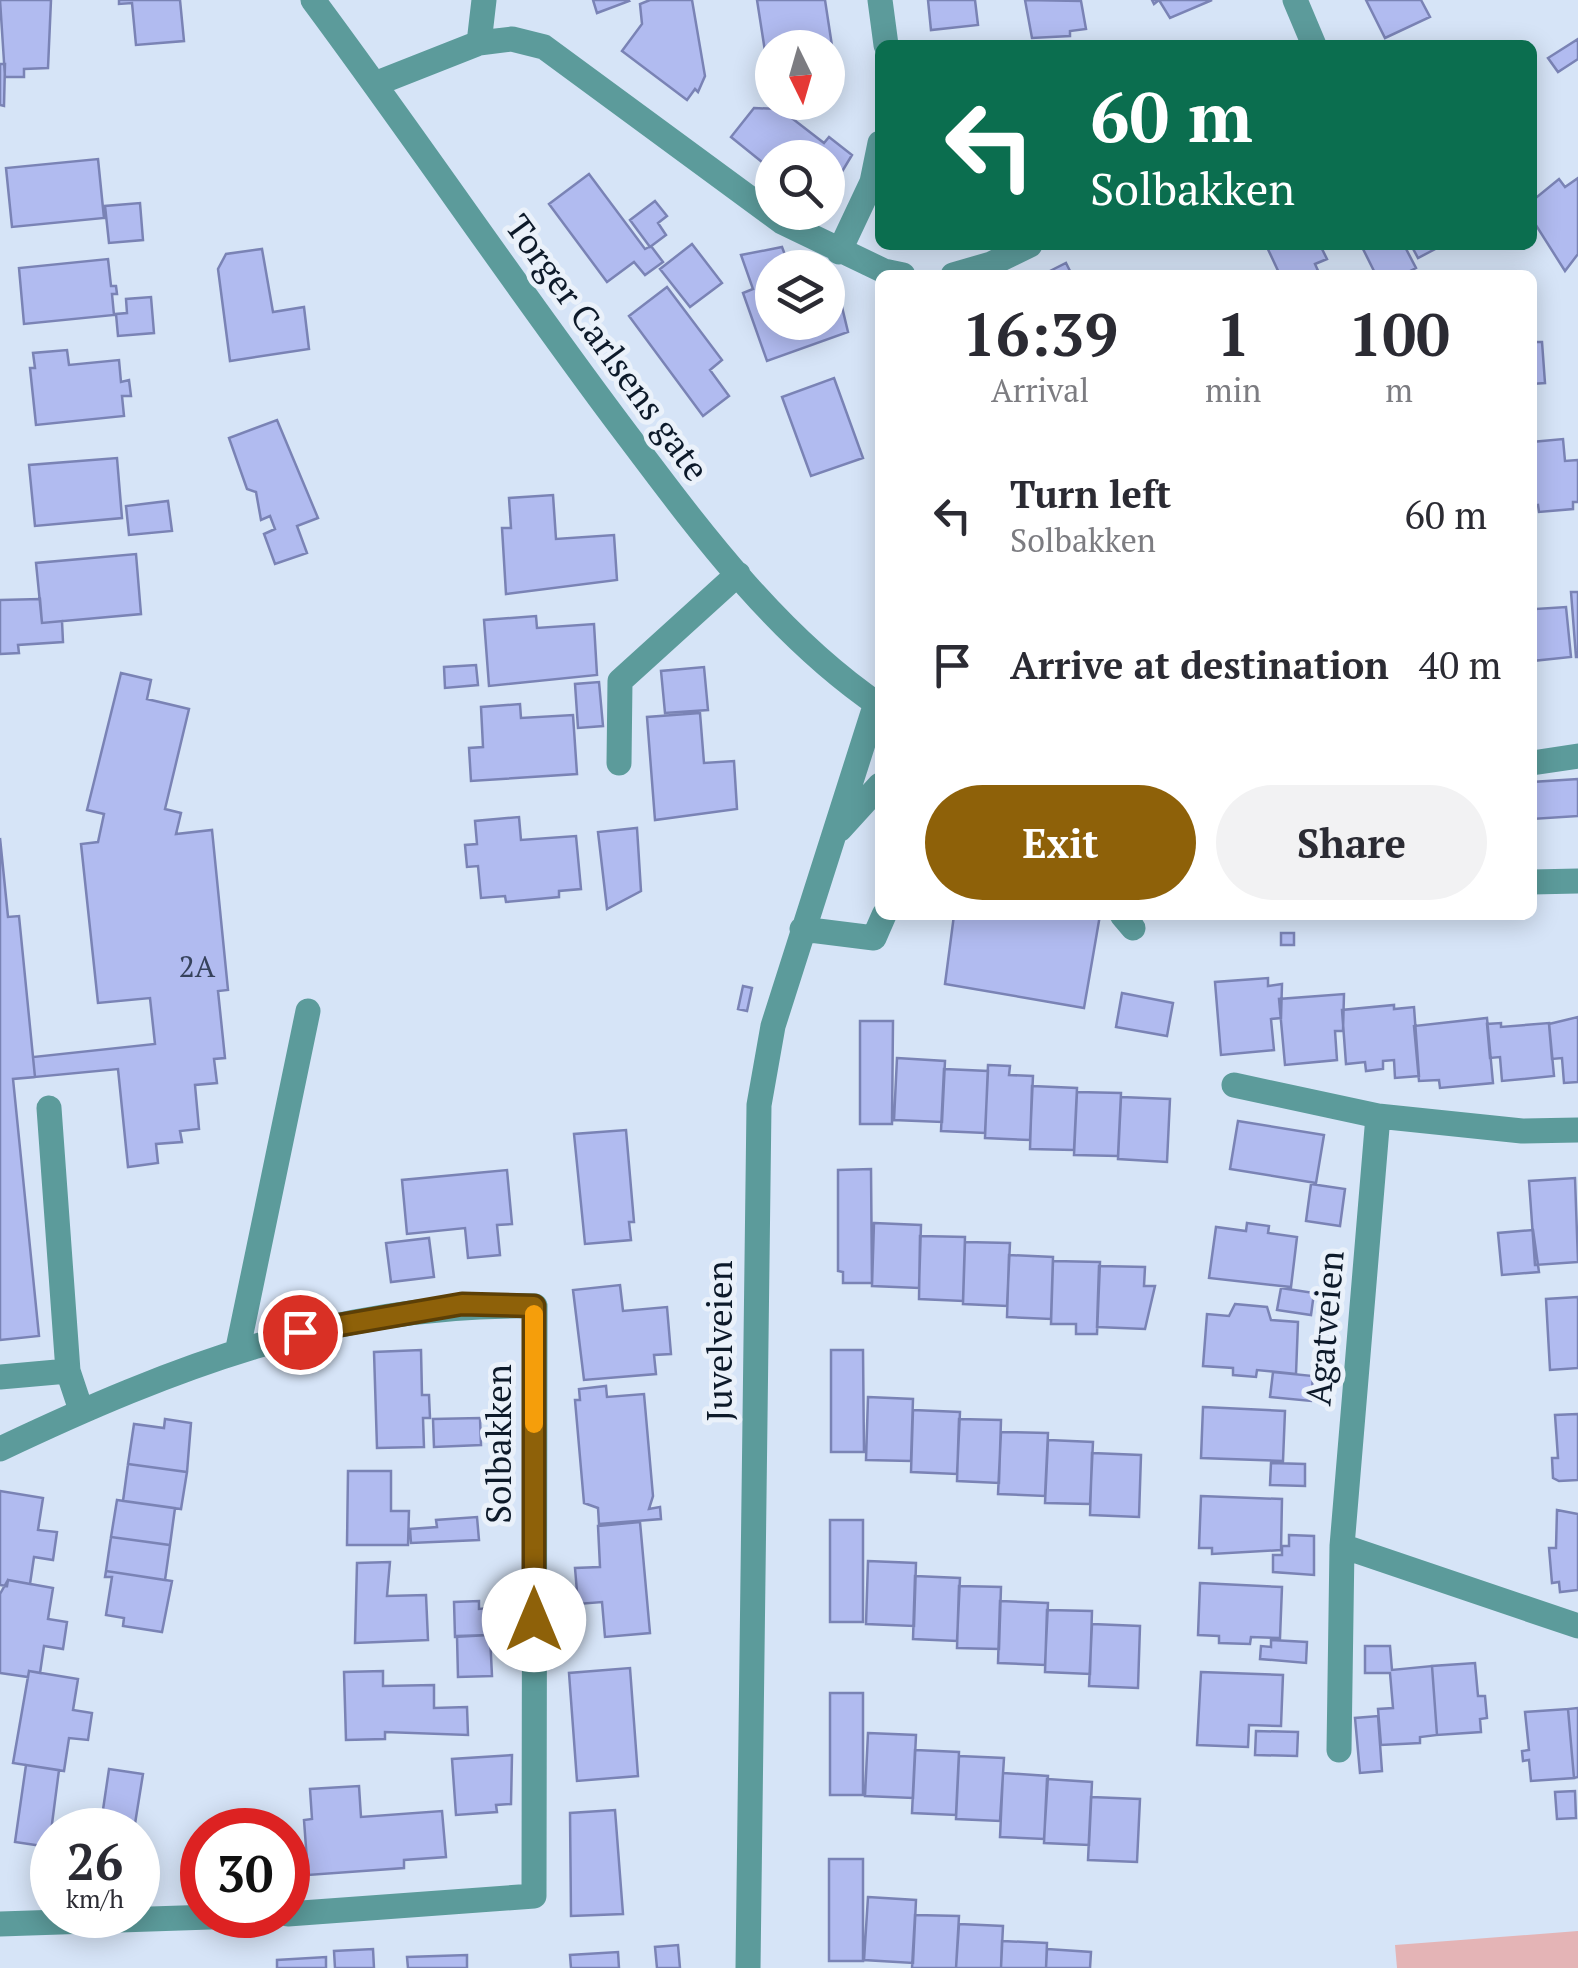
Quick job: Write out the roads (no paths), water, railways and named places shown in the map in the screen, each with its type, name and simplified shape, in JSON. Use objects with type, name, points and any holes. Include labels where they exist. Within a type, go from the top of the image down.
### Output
[{"type":"street","name":"Torger Carlsens gate","points":[[313,0],[527,302],[706,541],[808,647],[875,703]]},
{"type":"street","points":[[479,43],[484,0]]},
{"type":"street","points":[[880,0],[885,40]]},
{"type":"street","points":[[1295,0],[1312,40]]},
{"type":"street","points":[[375,84],[479,43],[512,39],[544,46],[782,222],[836,250]]},
{"type":"street","points":[[841,250],[875,167]]},
{"type":"street","points":[[970,270],[1020,250]]},
{"type":"street","points":[[845,254],[889,270]]},
{"type":"street","points":[[619,764],[620,682],[738,574]]},
{"type":"street","name":"Juvelveien","points":[[748,1968],[753,1861],[755,1181],[759,1105],[772,1026],[875,714]]},
{"type":"street","points":[[1537,762],[1578,756]]},
{"type":"street","name":"Juvelveien","points":[[836,832],[875,790]]},
{"type":"street","points":[[1537,882],[1578,881]]},
{"type":"street","points":[[802,929],[874,938],[882,920]]},
{"type":"street","points":[[238,1348],[308,1011]]},
{"type":"street","points":[[1234,1084],[1378,1116],[1522,1132],[1578,1130]]},
{"type":"street","points":[[49,1108],[68,1371],[81,1410]]},
{"type":"street","name":"Agatveien","points":[[1339,1750],[1342,1546],[1378,1116]]},
{"type":"street","name":"Solbakken","points":[[0,1448],[81,1410],[238,1348],[332,1324],[462,1304],[534,1306],[534,1896],[310,1912]]},
{"type":"street","points":[[0,1378],[68,1371]]},
{"type":"street","points":[[1342,1546],[1578,1626]]},
{"type":"street","name":"Juvelveien","points":[[753,1861],[758,1968]]},
{"type":"street","points":[[0,1924],[180,1918]]}]
